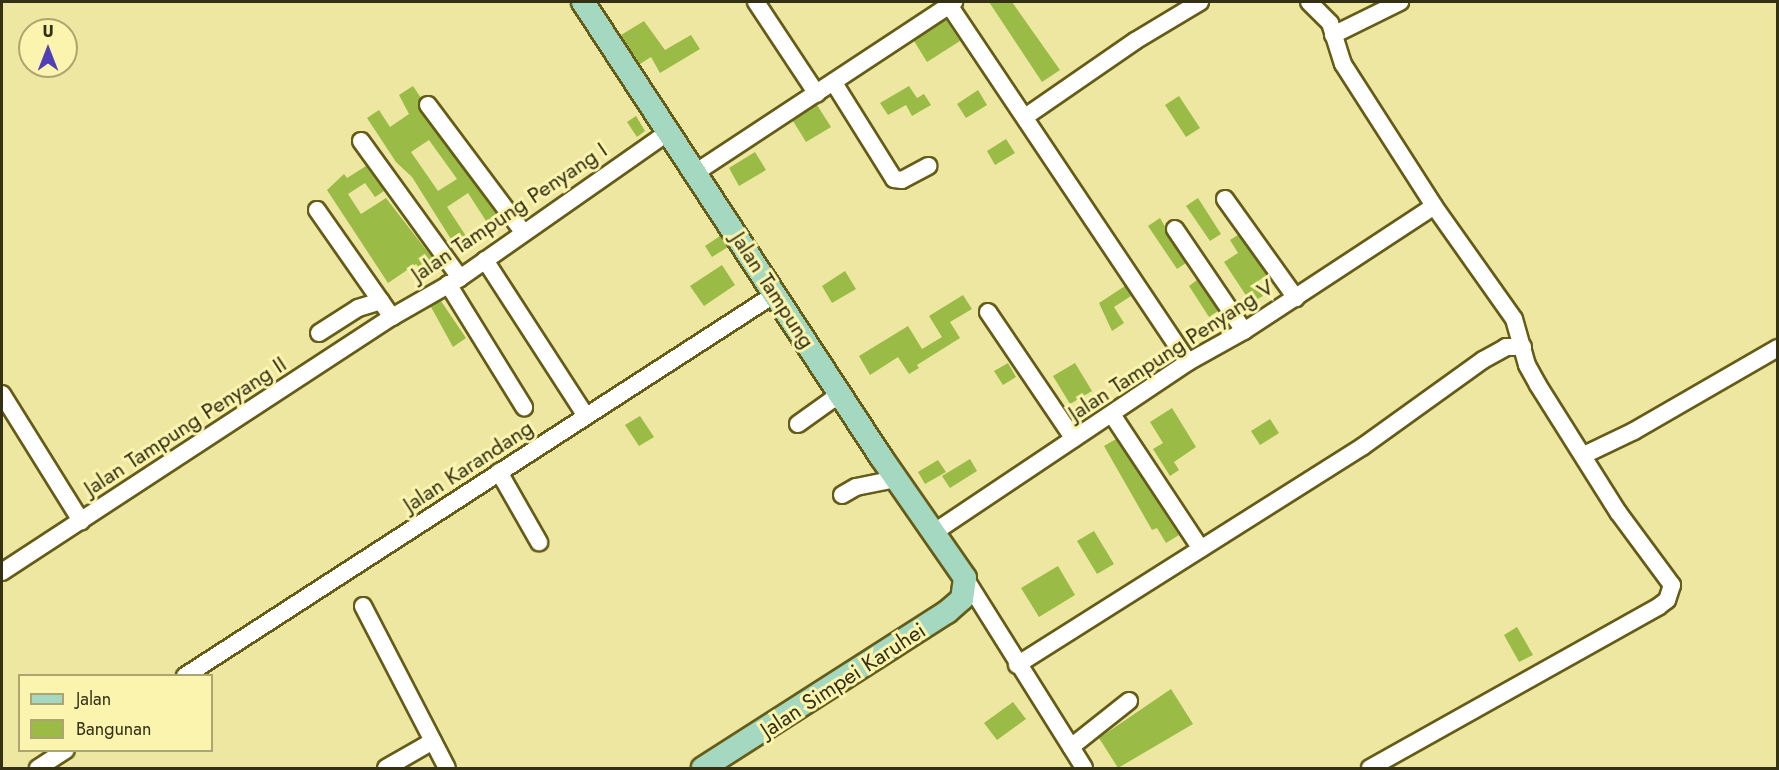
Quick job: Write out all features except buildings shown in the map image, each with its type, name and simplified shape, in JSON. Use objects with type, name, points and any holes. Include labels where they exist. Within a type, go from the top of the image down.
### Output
[{"type":"main road","name":"Jalan Tampung","points":[[583,2],[698,171],[896,480],[965,578]]},
{"type":"main road","name":"Jalan Simpei Karuhei","points":[[704,768],[728,762],[947,612],[962,599],[965,578]]},
{"type":"street","points":[[756,2],[817,94]]},
{"type":"street","points":[[698,171],[834,83],[950,2],[1188,362]]},
{"type":"street","points":[[1025,117],[1135,41],[1200,2]]},
{"type":"street","points":[[1309,2],[1326,16],[1343,64],[1434,206],[1514,319],[1530,373],[1584,455],[1618,513],[1669,578],[1672,592],[1667,600],[1370,768]]},
{"type":"street","points":[[1333,35],[1400,2]]},
{"type":"street","points":[[834,83],[894,179],[902,180],[928,166]]},
{"type":"street","points":[[428,105],[523,232]]},
{"type":"street","name":"Jalan Tampung Penyang I","points":[[392,317],[454,281],[670,131]]},
{"type":"street","points":[[361,141],[454,281],[524,407]]},
{"type":"street","points":[[1225,199],[1296,298]]},
{"type":"street","name":"Jalan Tampung Penyang V","points":[[933,533],[1074,439],[1113,416],[1188,362],[1244,331],[1434,206]]},
{"type":"street","points":[[317,210],[392,317]]},
{"type":"street","points":[[1175,229],[1244,331]]},
{"type":"street","points":[[485,260],[586,416]]},
{"type":"street","name":"Jalan Karandang","points":[[187,674],[775,294]]},
{"type":"street","points":[[319,333],[358,308],[381,301]]},
{"type":"street","points":[[988,312],[1074,439]]},
{"type":"street","name":"Jalan Tampung Penyang II","points":[[2,572],[392,317]]},
{"type":"street","points":[[1017,664],[1362,447],[1483,360],[1506,347],[1523,347]]},
{"type":"street","points":[[1584,455],[1634,431],[1778,348]]},
{"type":"street","points":[[2,394],[81,521]]},
{"type":"street","points":[[798,424],[840,394]]},
{"type":"street","points":[[1113,416],[1201,549]]},
{"type":"street","points":[[499,472],[539,542]]},
{"type":"street","points":[[842,495],[856,487],[896,480]]},
{"type":"street","points":[[965,578],[1071,747],[1081,767]]},
{"type":"street","points":[[363,606],[447,768]]},
{"type":"street","points":[[1071,747],[1129,701]]},
{"type":"street","points":[[386,768],[433,741]]},
{"type":"street","points":[[38,768],[63,752]]}]
